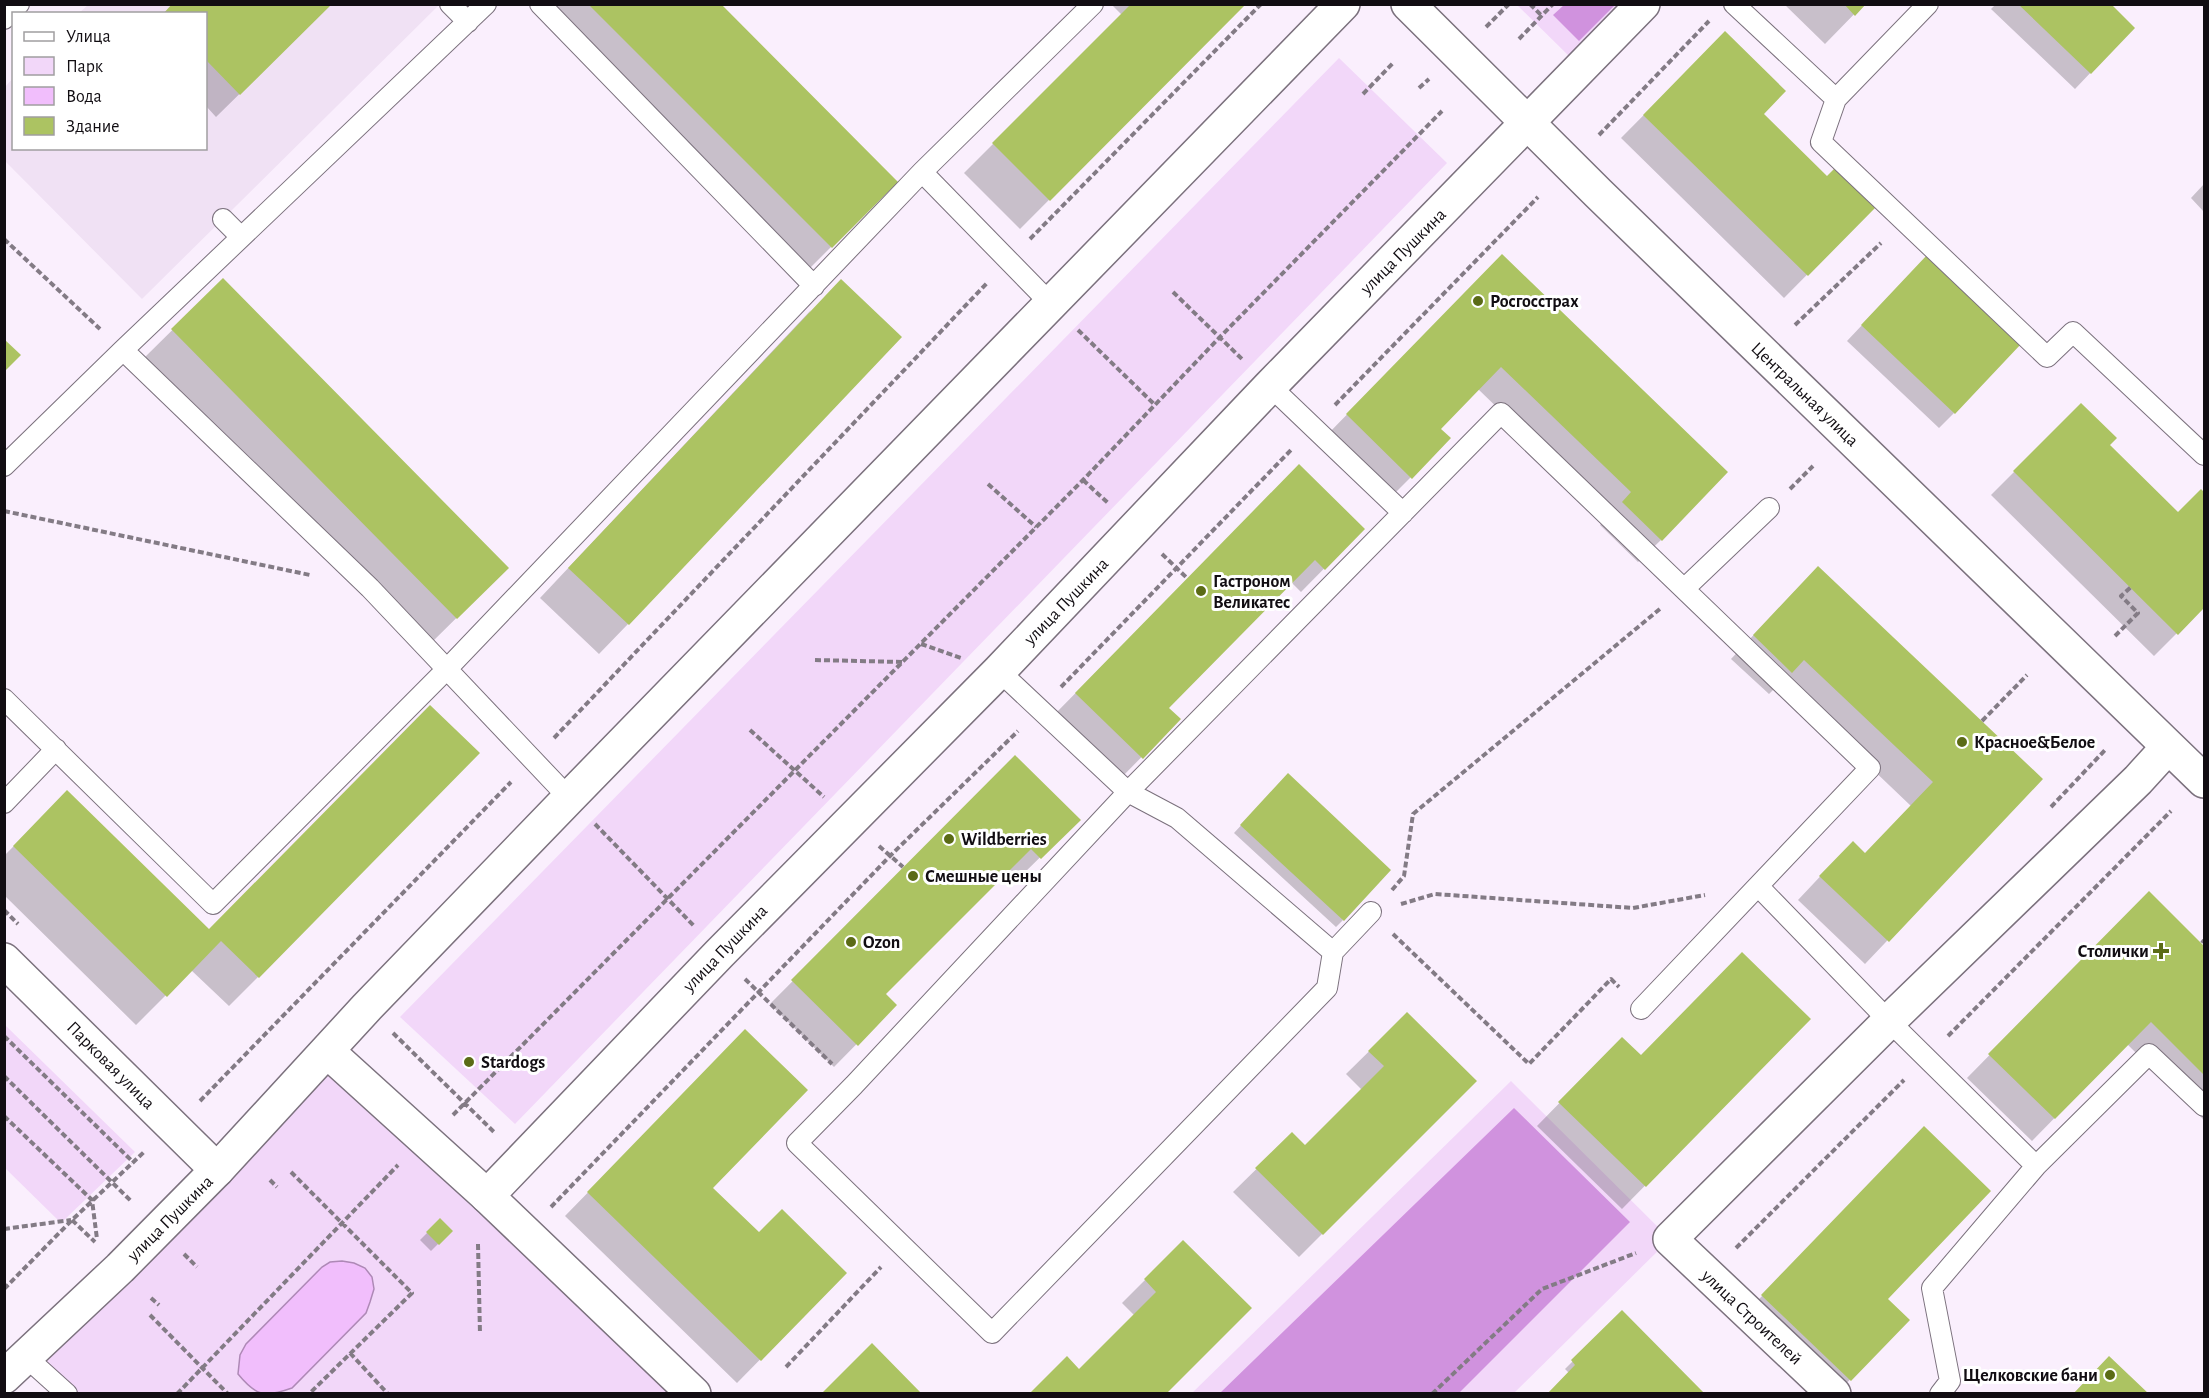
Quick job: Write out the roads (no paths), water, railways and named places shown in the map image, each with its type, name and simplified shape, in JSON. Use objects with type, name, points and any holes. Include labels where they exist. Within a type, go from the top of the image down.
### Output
[{"type":"street","points":[[569,798],[1343,4]]},
{"type":"street","name":"Центральная улица","points":[[1408,4],[1527,123],[2205,781]]},
{"type":"street","name":"улица Пушкина","points":[[487,1196],[719,954],[999,671],[1270,386],[1643,4]]},
{"type":"street","points":[[1889,1021],[2138,780],[2168,747]]},
{"type":"street","name":"улица Пушкина","points":[[15,1367],[120,1268],[217,1170],[367,1008],[569,798]]},
{"type":"street","name":"Парковая улица","points":[[4,960],[217,1170]]},
{"type":"street","name":"улица Строителей","points":[[1834,1394],[1670,1239],[1889,1021]]},
{"type":"street","points":[[327,1051],[487,1196],[694,1394]]},
{"type":"lane","points":[[4,19],[19,4]]},
{"type":"lane","points":[[450,4],[468,22]]},
{"type":"lane","points":[[4,466],[486,4]]},
{"type":"lane","points":[[540,4],[813,286]]},
{"type":"lane","points":[[4,699],[213,904],[446,670],[922,172],[1093,4]]},
{"type":"lane","points":[[1734,4],[1836,99]]},
{"type":"lane","points":[[1928,4],[1836,99],[1821,142],[2047,357],[2073,332],[2205,455]]},
{"type":"lane","points":[[922,172],[1052,304]]},
{"type":"lane","points":[[223,219],[242,237]]},
{"type":"lane","points":[[123,350],[370,588],[569,798]]},
{"type":"lane","points":[[1270,386],[1403,513]]},
{"type":"lane","points":[[1371,912],[1333,952],[1327,988],[992,1333],[797,1143],[1128,792],[1501,413],[1870,768],[1641,1009]]},
{"type":"lane","points":[[1684,589],[1769,508]]},
{"type":"lane","points":[[999,671],[1128,792],[1177,818],[1333,952]]},
{"type":"lane","points":[[4,803],[56,749]]},
{"type":"lane","points":[[1758,886],[1889,1021],[2036,1166]]},
{"type":"lane","points":[[1940,1394],[1950,1381],[1932,1288],[2036,1166],[2149,1054],[2205,1106]]},
{"type":"lane","points":[[15,1367],[67,1394]]},
{"type":"water","points":[[342,1261],[365,1268],[372,1277],[374,1289],[366,1313],[292,1388],[267,1394],[250,1387],[238,1374],[240,1355],[246,1344],[322,1267],[330,1262]]},
{"type":"place","name":"Росгосстрах","points":[[1478,301]]},
{"type":"place","name":"Гастроном Великатес","points":[[1201,591]]},
{"type":"place","name":"Красное&Белое","points":[[1962,742]]},
{"type":"place","name":"Wildberries","points":[[949,839]]},
{"type":"place","name":"Смешные цены","points":[[913,876]]},
{"type":"place","name":"Ozon","points":[[851,942]]},
{"type":"place","name":"Столички","points":[[2161,951]]},
{"type":"place","name":"Stardogs","points":[[469,1062]]},
{"type":"place","name":"Щелковские бани","points":[[2110,1375]]}]
